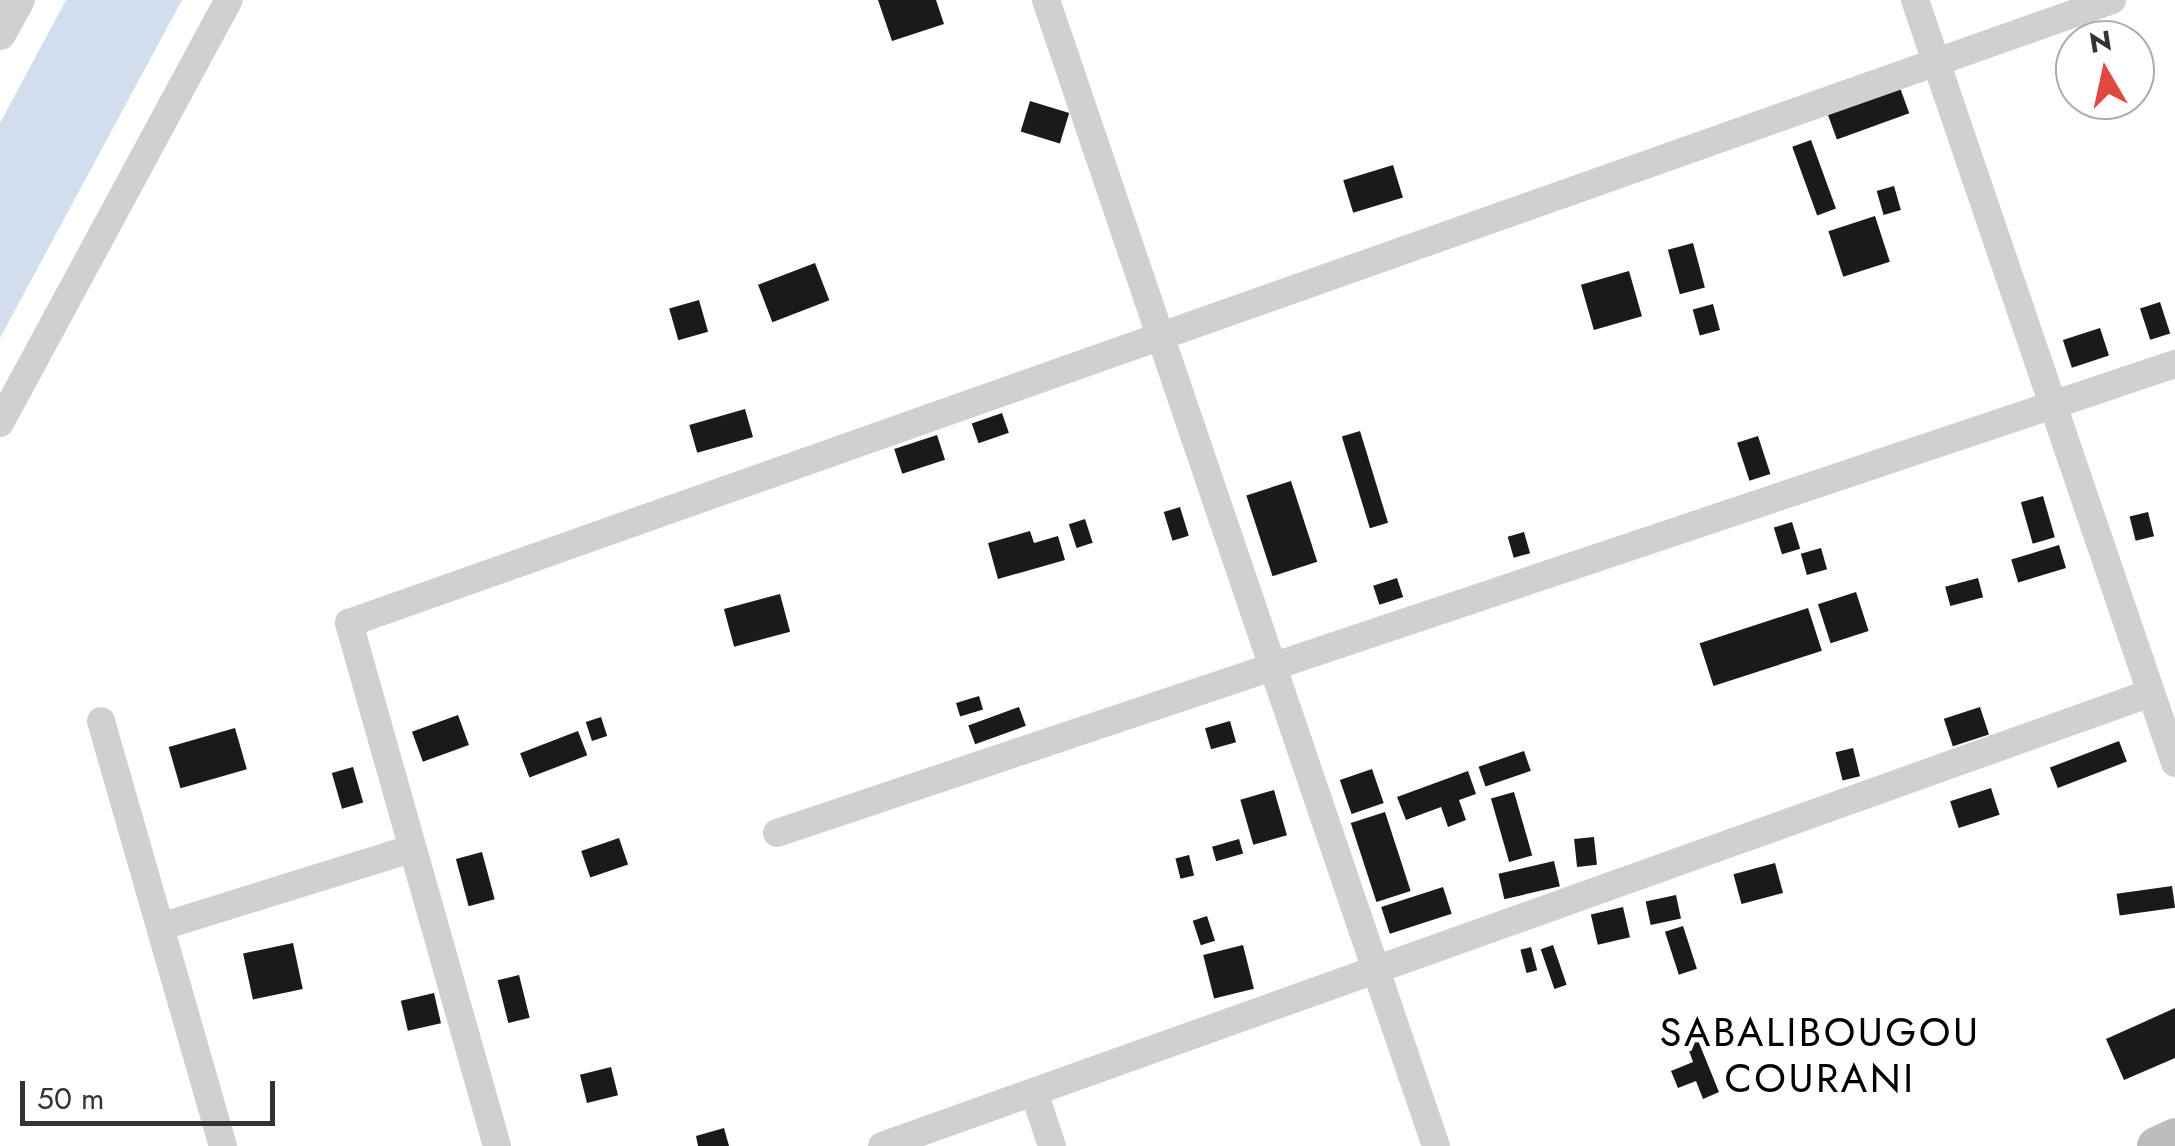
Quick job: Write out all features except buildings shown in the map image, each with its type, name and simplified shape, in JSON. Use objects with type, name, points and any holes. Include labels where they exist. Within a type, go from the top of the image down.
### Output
[{"type":"main road","points":[[2156,1146],[2175,1137]]},
{"type":"street","points":[[0,34],[19,0]]},
{"type":"street","points":[[0,424],[229,0]]},
{"type":"street","points":[[1046,0],[1436,1146]]},
{"type":"street","points":[[1915,0],[2175,763]]},
{"type":"street","points":[[497,1146],[349,623],[2112,0]]},
{"type":"street","points":[[777,833],[2054,408],[2175,364]]},
{"type":"street","points":[[882,1146],[2151,693]]},
{"type":"street","points":[[101,721],[160,927],[214,1142]]},
{"type":"street","points":[[160,927],[411,849]]},
{"type":"street","points":[[1034,1092],[1052,1146]]},
{"type":"water","points":[[66,0],[182,0],[0,338],[0,123]]},
{"type":"district","name":"SABALIBOUGOU COURANI","points":[[1820,1055]]}]
